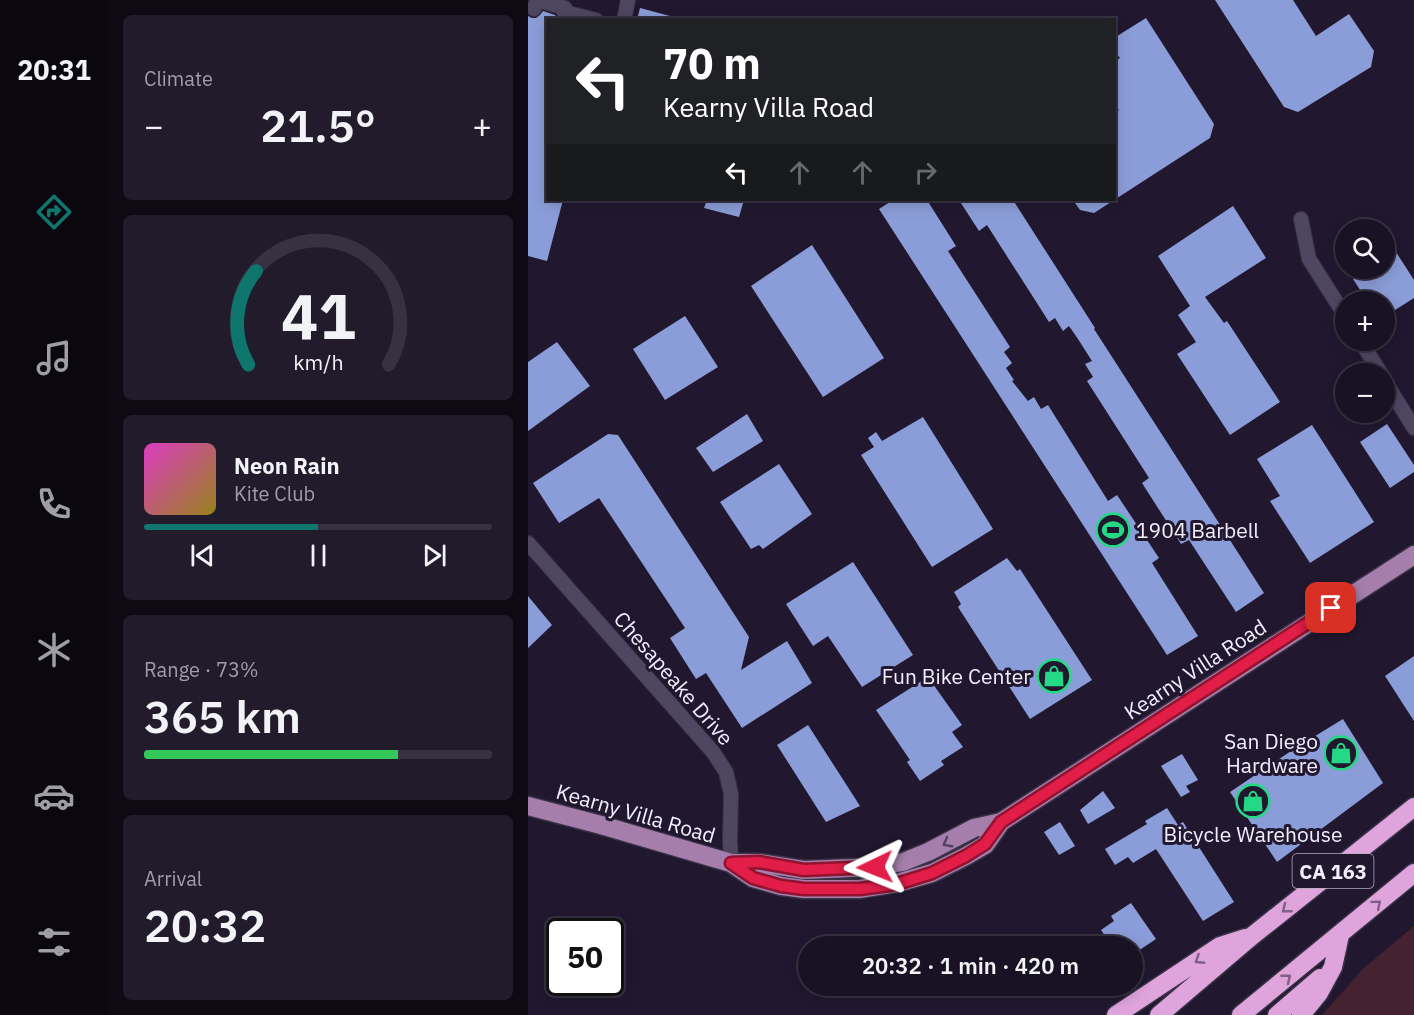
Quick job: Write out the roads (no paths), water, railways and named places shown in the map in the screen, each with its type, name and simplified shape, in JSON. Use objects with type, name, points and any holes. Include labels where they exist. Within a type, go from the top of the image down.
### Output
[{"type":"highway","name":"CA 163","points":[[1159,1015],[1252,936],[1414,807]]},
{"type":"highway","name":"CA 163","points":[[1241,1015],[1414,873]]},
{"type":"highway","points":[[1301,1015],[1319,993],[1333,967],[1340,934]]},
{"type":"highway","points":[[1116,1015],[1220,946],[1252,936]]},
{"type":"highway","points":[[1277,1015],[1333,967]]},
{"type":"main road","name":"Kearny Villa Road","points":[[528,806],[731,863],[759,862],[804,870],[875,867],[903,862],[974,828],[1001,822],[1414,555]]},
{"type":"street","points":[[624,18],[628,0]]},
{"type":"street","points":[[536,4],[565,8],[564,12],[588,18]]},
{"type":"street","points":[[1301,219],[1309,260],[1335,300]]},
{"type":"street","points":[[1395,398],[1414,428]]},
{"type":"street","name":"Chesapeake Drive","points":[[528,543],[713,752],[726,772],[731,795],[731,863]]},
{"type":"place","name":"1904 Barbell","points":[[1113,530]]},
{"type":"place","name":"Fun Bike Center","points":[[1054,676]]},
{"type":"place","name":"San Diego Hardware","points":[[1341,753]]},
{"type":"place","name":"Bicycle Warehouse","points":[[1253,801]]}]
